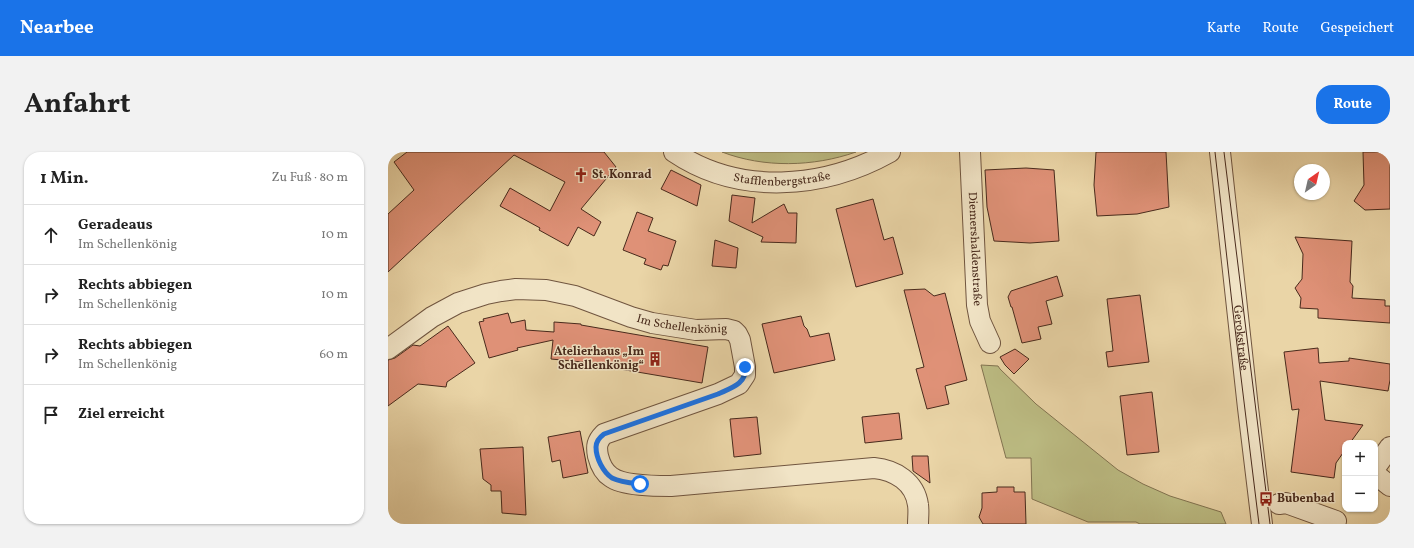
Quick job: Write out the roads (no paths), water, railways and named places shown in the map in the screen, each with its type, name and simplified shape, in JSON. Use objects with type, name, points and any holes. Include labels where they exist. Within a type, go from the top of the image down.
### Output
[{"type":"street","name":"Stafflenbergstraße","points":[[674,152],[699,166],[720,174],[750,181],[775,183],[812,180],[835,175],[871,162],[890,152]]},
{"type":"street","name":"Diemershaldenstraße","points":[[970,152],[977,305],[980,321],[990,343]]},
{"type":"street","name":"Gerokstraße","points":[[1220,152],[1262,524]]},
{"type":"street","name":"Im Schellenkönig","points":[[388,349],[432,317],[458,303],[486,294],[516,289],[546,290],[568,294],[631,317],[674,328],[696,330],[731,330],[737,334],[740,340],[746,371],[742,381],[718,394],[604,434],[597,442],[596,448],[602,467],[606,472],[611,477],[624,482],[671,486],[874,468],[884,469],[898,475],[910,485],[918,504],[918,524]]},
{"type":"street","points":[[1378,464],[1390,447]]},
{"type":"street","points":[[1378,476],[1390,486]]},
{"type":"street","points":[[1279,504],[1286,503],[1339,518]]},
{"type":"tram line","points":[[1215,152],[1259,524]]},
{"type":"tram line","points":[[1224,152],[1270,524]]},
{"type":"place","name":"St. Konrad","points":[[581,175]]},
{"type":"place","name":"Atelierhaus „Im Schellenkönig“","points":[[655,359]]},
{"type":"place","name":"Bubenbad","points":[[1266,499]]}]
